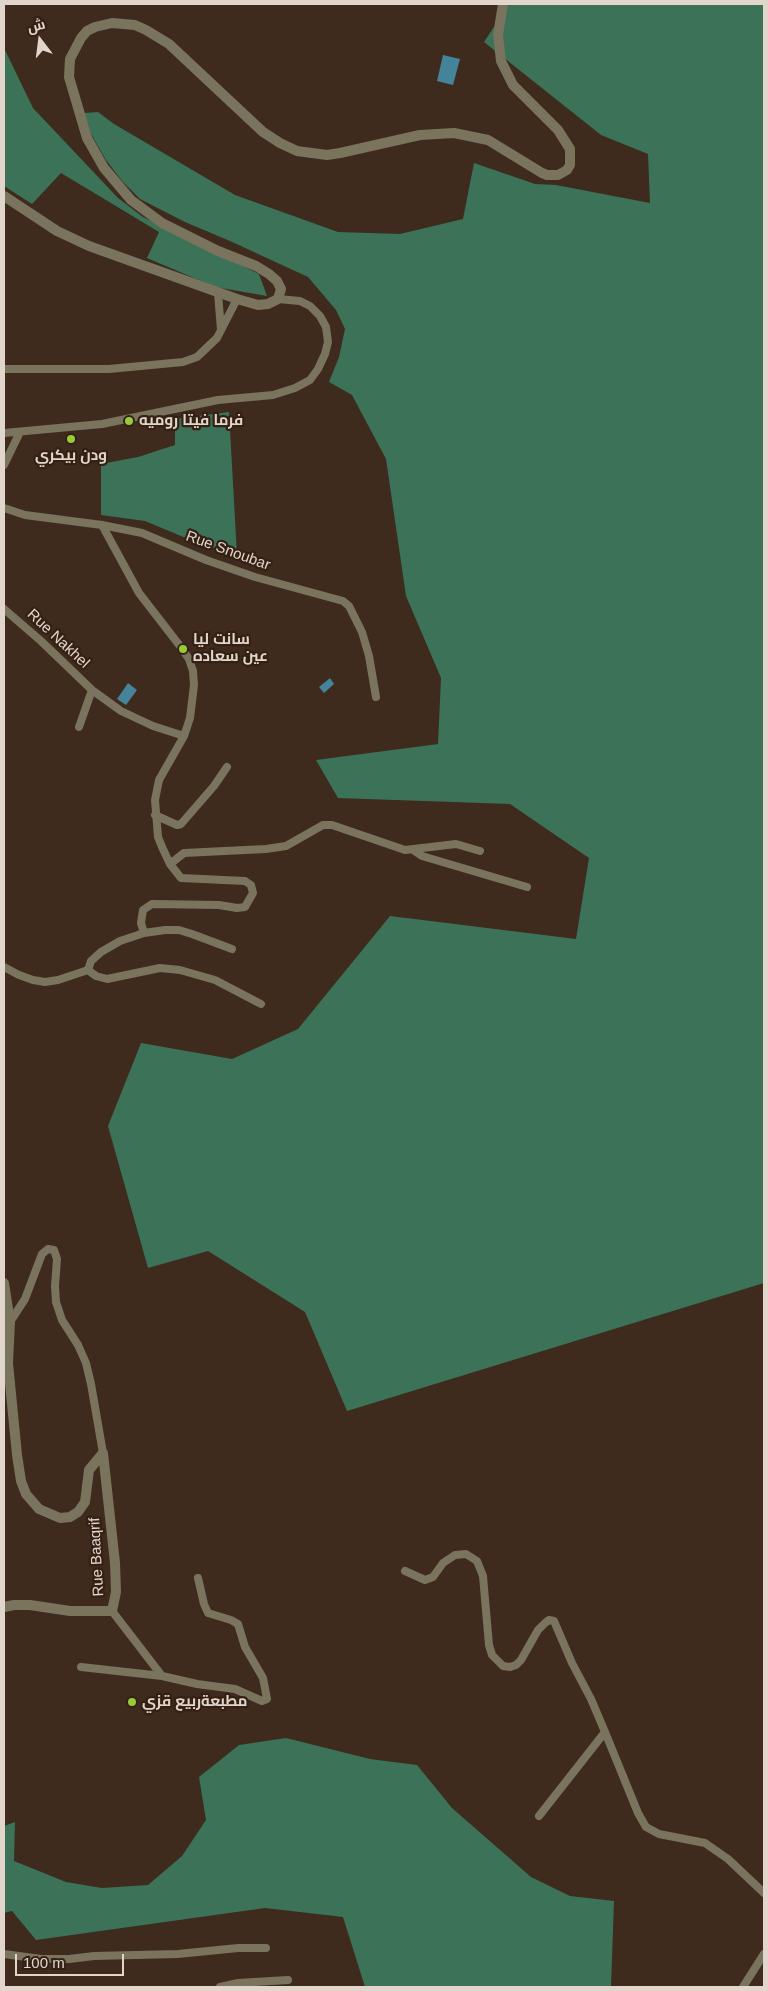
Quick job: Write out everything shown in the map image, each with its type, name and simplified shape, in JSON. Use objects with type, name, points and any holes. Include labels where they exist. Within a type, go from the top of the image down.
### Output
[{"type":"street","points":[[278,299],[281,289],[277,281],[269,274],[256,266],[218,251],[162,223],[131,200],[104,168],[87,138],[69,76],[70,59],[81,38],[87,31],[95,27],[112,23],[135,25],[146,30],[169,44],[263,132],[280,144],[297,151],[327,154],[340,153],[420,135],[454,132],[488,140],[542,173],[558,175],[567,170],[570,165],[570,149],[558,130],[513,85],[500,61],[498,35],[503,4]]},
{"type":"street","points":[[4,196],[58,231],[89,246],[218,293],[258,304],[268,304],[278,299],[300,301],[310,306],[320,316],[326,327],[328,342],[318,369],[310,380],[295,388],[273,395],[218,400],[102,424],[4,435]]},
{"type":"street","points":[[218,293],[221,332]]},
{"type":"street","points":[[4,369],[109,369],[183,362],[197,357],[221,332],[237,299]]},
{"type":"street","points":[[4,465],[20,432]]},
{"type":"street","name":"Rue Snoubar","points":[[4,508],[25,515],[102,525],[142,533],[246,575],[343,601],[350,606],[362,632],[369,656],[376,697]]},
{"type":"street","points":[[102,525],[139,593],[180,646],[192,665],[194,685],[190,718],[184,736],[160,780],[155,800],[158,838],[170,864],[181,878],[245,881],[251,885],[253,893],[245,907],[237,908],[219,905],[152,904],[142,910],[141,923],[144,933]]},
{"type":"street","name":"Rue Nakhel","points":[[4,609],[41,641],[92,690],[121,711],[136,719],[184,736]]},
{"type":"street","name":"Rue Nakhel","points":[[79,727],[92,690]]},
{"type":"street","points":[[155,814],[177,825],[180,824],[214,786],[227,767]]},
{"type":"street","points":[[170,864],[184,853],[266,850],[286,846],[323,825],[332,825],[405,850],[426,846],[456,844],[480,851]]},
{"type":"street","points":[[413,850],[422,856],[527,887]]},
{"type":"street","points":[[88,970],[90,961],[101,952],[144,933],[179,930],[232,949]]},
{"type":"street","points":[[4,967],[18,976],[45,982],[58,980],[88,970]]},
{"type":"street","points":[[88,970],[96,976],[107,979],[149,969],[180,970],[215,980],[261,1004]]},
{"type":"street","points":[[4,1283],[10,1322],[8,1363],[21,1481],[31,1501],[39,1509],[60,1518],[70,1517],[78,1512],[85,1502],[89,1470],[103,1453],[92,1384],[86,1363],[62,1320],[56,1302],[57,1259],[54,1250],[48,1249],[42,1254],[25,1299],[10,1322]]},
{"type":"street","name":"Rue Baaqrif","points":[[4,1607],[30,1604],[70,1611],[112,1611],[116,1592],[116,1570],[103,1453]]},
{"type":"street","points":[[405,1571],[425,1580],[433,1577],[443,1563],[455,1554],[466,1554],[477,1561],[482,1576],[489,1645],[492,1656],[503,1666],[510,1667],[516,1665],[521,1660],[538,1630],[549,1620],[554,1621],[572,1663],[592,1699],[638,1813],[646,1826],[659,1834],[705,1843],[728,1859],[764,1893]]},
{"type":"street","points":[[81,1667],[105,1668],[162,1676],[197,1684],[235,1689],[262,1701],[267,1699],[263,1678],[245,1647],[238,1624],[208,1613],[198,1578]]},
{"type":"street","points":[[112,1611],[162,1676]]},
{"type":"street","points":[[539,1816],[605,1732]]},
{"type":"street","points":[[4,1954],[41,1959],[70,1959],[94,1956],[178,1954],[238,1948],[266,1948]]},
{"type":"street","points":[[743,1987],[764,1954]]},
{"type":"street","points":[[220,1987],[238,1983],[288,1980]]},
{"type":"green space","points":[[509,4],[764,4],[764,1283],[347,1411],[305,1312],[208,1251],[148,1268],[108,1126],[141,1043],[232,1059],[298,1029],[390,916],[576,939],[589,858],[510,804],[338,798],[316,760],[438,744],[441,678],[406,596],[386,459],[352,395],[329,382],[339,357],[345,329],[336,310],[308,277],[185,222],[140,199],[122,181],[106,160],[91,134],[84,113],[98,112],[114,124],[235,195],[338,232],[400,234],[463,219],[474,163],[535,184],[556,185],[650,203],[648,154],[601,135],[484,42]]},
{"type":"green space","points":[[4,48],[33,108],[118,198],[143,217],[259,274],[267,296],[215,287],[147,258],[159,232],[61,173],[32,204],[4,186]]},
{"type":"green space","points":[[229,412],[237,555],[193,541],[145,521],[101,515],[101,464],[138,457],[175,445],[175,419]]},
{"type":"green space","points":[[286,1738],[370,1759],[417,1765],[452,1808],[531,1877],[570,1896],[614,1901],[611,1987],[365,1987],[343,1917],[265,1908],[36,1940],[12,1911],[4,1913],[4,1826],[15,1822],[14,1861],[66,1882],[102,1888],[148,1885],[182,1856],[206,1820],[199,1777],[239,1745]]},
{"type":"water","points":[[443,55],[460,59],[453,85],[437,81]]},
{"type":"water","points":[[330,678],[334,684],[324,693],[319,687]]},
{"type":"water","points":[[128,683],[137,690],[126,705],[117,699]]},
{"type":"place","name":"فرما فيتا روميه","points":[[129,421]]},
{"type":"place","name":"ودن بيكري","points":[[71,439]]},
{"type":"place","name":"سانت ليا عين سعاده","points":[[183,649]]},
{"type":"place","name":"مطبعةربيع قزي","points":[[132,1702]]}]
